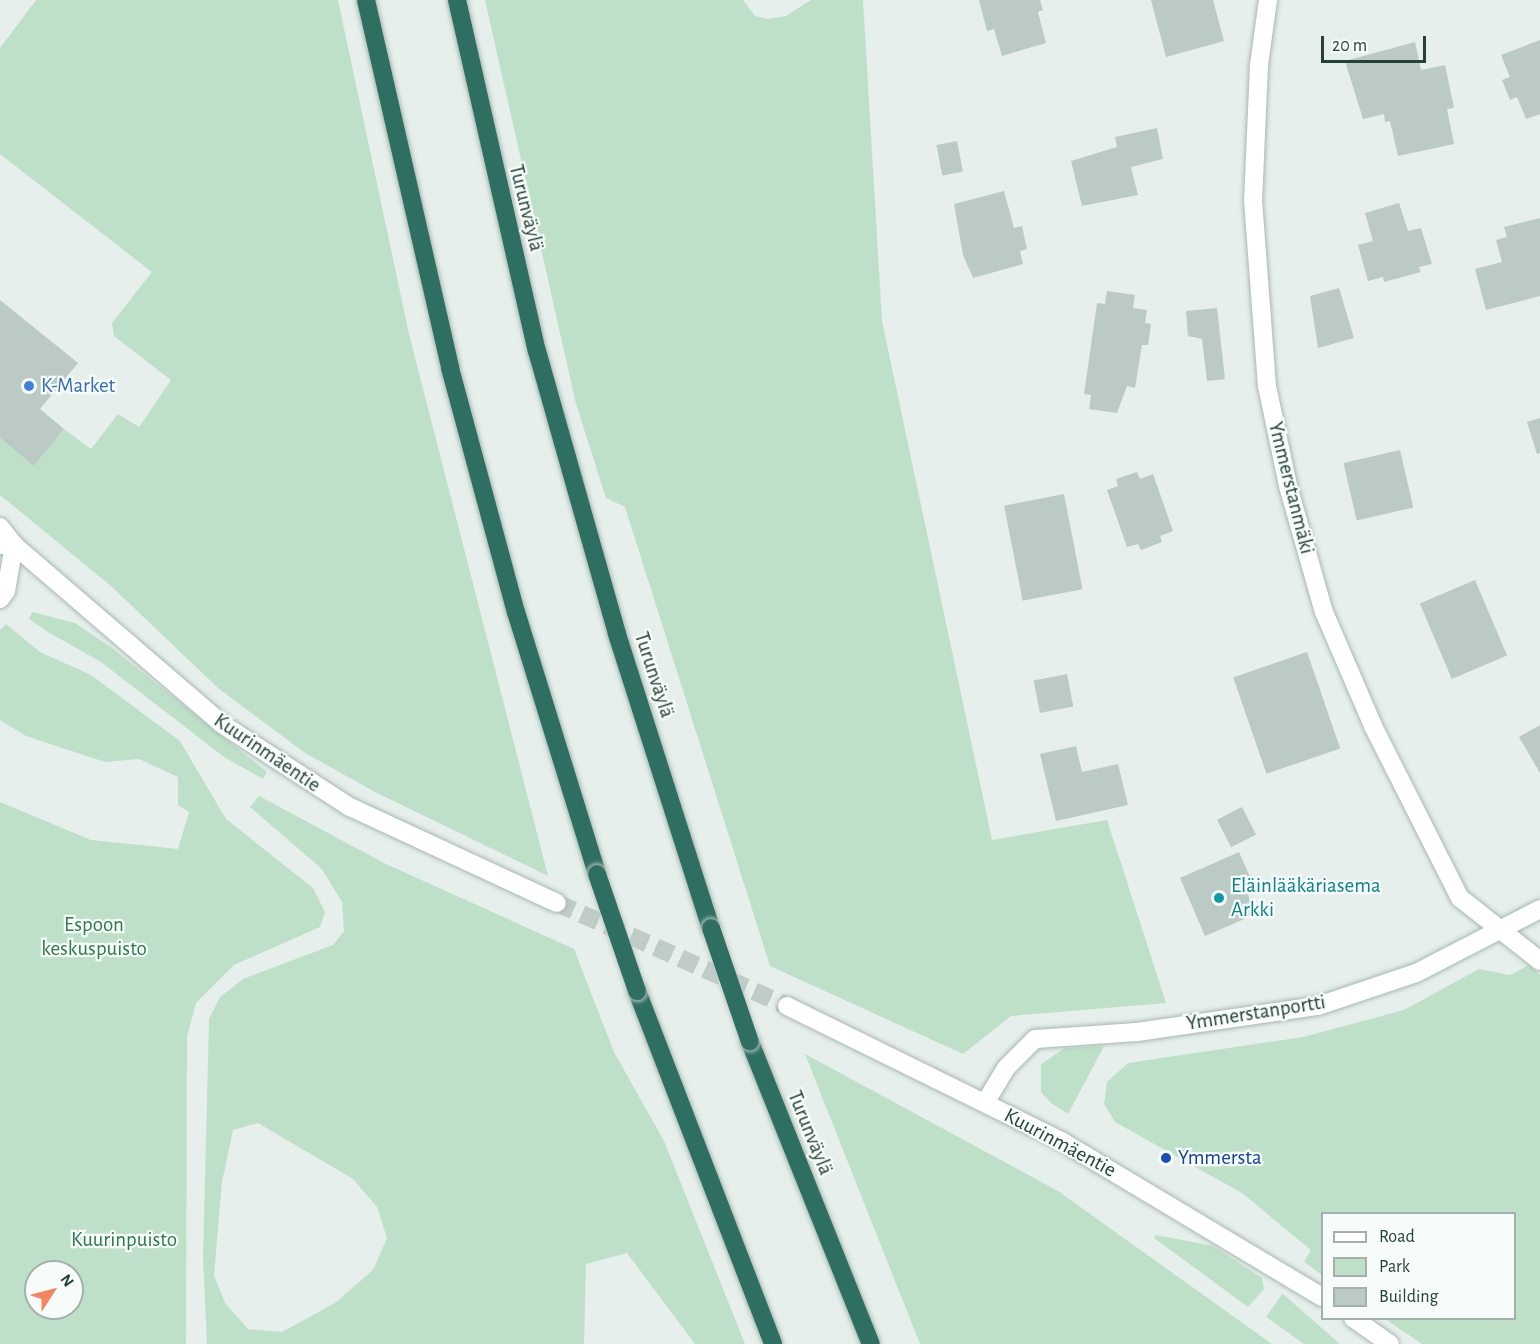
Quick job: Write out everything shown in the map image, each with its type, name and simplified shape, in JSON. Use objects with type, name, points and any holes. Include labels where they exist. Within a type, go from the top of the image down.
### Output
[{"type":"highway","points":[[366,0],[450,368],[516,612],[597,874],[637,991],[772,1344]]},
{"type":"highway","name":"Turunväylä","points":[[457,0],[537,351],[617,634],[750,1042],[871,1344]]},
{"type":"street","name":"Ymmerstanmäki","points":[[1268,0],[1258,65],[1255,236],[1267,386],[1288,486],[1324,612],[1373,726],[1460,898],[1495,930],[1540,961]]},
{"type":"street","name":"Kuurinmäentie","points":[[0,527],[7,545],[222,724],[305,780],[350,807],[557,903]]},
{"type":"street","points":[[0,599],[6,591],[7,545]]},
{"type":"street","name":"Ymmerstanportti","points":[[985,1103],[1006,1068],[1035,1039],[1137,1032],[1318,1006],[1416,973],[1495,930],[1540,909]]},
{"type":"street","name":"Kuurinmäentie","points":[[787,1006],[1063,1142],[1321,1296]]},
{"type":"street","points":[[1356,1320],[1390,1344]]},
{"type":"green space","points":[[36,0],[338,0],[409,334],[548,876],[375,792],[305,753],[218,688],[111,586],[0,495],[0,438],[34,466],[64,429],[91,449],[118,414],[139,427],[171,380],[114,336],[112,323],[152,272],[0,154],[0,48]]},
{"type":"green space","points":[[485,0],[743,0],[755,16],[768,19],[786,16],[811,0],[863,0],[882,321],[992,840],[1107,820],[1166,1003],[1011,1016],[963,1054],[770,966],[625,507],[606,498],[576,404]]},
{"type":"green space","points":[[32,612],[75,623],[112,648],[267,772],[263,779],[224,757],[101,662],[29,619]]},
{"type":"green space","name":"Espoon keskuspuisto","points":[[6,624],[40,652],[91,675],[180,741],[226,819],[313,888],[325,912],[320,927],[234,965],[196,1003],[187,1037],[186,1344],[0,1344],[0,802],[91,840],[178,849],[189,812],[178,805],[178,777],[139,759],[105,762],[26,736],[0,720],[0,630]]},
{"type":"green space","points":[[259,796],[384,863],[574,949],[614,1052],[664,1141],[745,1344],[695,1344],[627,1253],[586,1264],[584,1344],[207,1344],[203,1257],[209,1019],[220,997],[243,979],[333,945],[344,931],[342,902],[322,869],[250,807]],"holes":[[[258,1123],[353,1179],[377,1207],[387,1238],[373,1270],[335,1303],[282,1332],[248,1329],[225,1303],[214,1275],[222,1182],[233,1130]]]},
{"type":"green space","points":[[1529,965],[1540,975],[1540,1344],[1422,1344],[1386,1320],[1516,1320],[1516,1212],[1321,1212],[1321,1274],[1304,1262],[1311,1250],[1242,1193],[1115,1122],[1104,1104],[1107,1082],[1128,1063],[1303,1037],[1404,1010],[1479,969],[1510,975]]},
{"type":"green space","points":[[1104,1046],[1068,1114],[1051,1103],[1041,1092],[1041,1064],[1065,1048]]},
{"type":"green space","points":[[805,1054],[1058,1191],[1272,1344],[920,1344]]},
{"type":"green space","points":[[1156,1235],[1213,1246],[1262,1278],[1264,1289],[1248,1307],[1154,1238]]},
{"type":"green space","points":[[1283,1293],[1340,1344],[1304,1344],[1266,1317]]},
{"type":"building","points":[[979,0],[1040,0],[1043,10],[1038,12],[1046,43],[1002,56],[994,29],[987,31]]},
{"type":"building","points":[[1151,0],[1213,0],[1224,41],[1166,57]]},
{"type":"building","points":[[1540,40],[1540,114],[1526,119],[1517,97],[1510,100],[1502,80],[1510,77],[1501,55]]},
{"type":"building","points":[[1415,42],[1421,70],[1445,65],[1454,108],[1447,109],[1454,144],[1398,156],[1390,121],[1385,122],[1384,114],[1363,119],[1345,61]]},
{"type":"building","points":[[1157,128],[1163,159],[1131,167],[1138,195],[1082,206],[1071,161],[1117,147],[1115,137]]},
{"type":"building","points":[[957,141],[963,171],[942,175],[936,145]]},
{"type":"building","points":[[1004,191],[1014,228],[1022,226],[1027,249],[1020,251],[1023,264],[973,278],[963,255],[954,204]]},
{"type":"building","points":[[1399,203],[1408,231],[1421,228],[1432,264],[1419,267],[1421,272],[1384,282],[1383,277],[1368,281],[1358,245],[1373,241],[1365,213]]},
{"type":"building","points":[[1540,218],[1540,296],[1486,310],[1475,269],[1502,262],[1496,240],[1507,237],[1504,227]]},
{"type":"building","points":[[1339,288],[1354,338],[1318,348],[1310,296]]},
{"type":"building","points":[[1107,291],[1135,295],[1133,308],[1147,310],[1145,323],[1151,324],[1148,345],[1142,345],[1135,388],[1127,386],[1117,413],[1089,409],[1091,395],[1084,394],[1097,303],[1105,304]]},
{"type":"building","name":"K-Market","points":[[0,300],[78,363],[40,409],[64,429],[34,466],[0,438]]},
{"type":"building","points":[[1217,308],[1225,379],[1207,381],[1202,339],[1188,336],[1186,311]]},
{"type":"building","points":[[1540,418],[1540,453],[1537,454],[1527,422]]},
{"type":"building","points":[[1400,450],[1413,507],[1357,521],[1343,463]]},
{"type":"building","points":[[1137,472],[1140,479],[1153,474],[1173,531],[1160,536],[1162,542],[1141,550],[1138,544],[1127,547],[1107,490],[1118,486],[1116,479]]},
{"type":"building","points":[[1064,494],[1083,589],[1023,601],[1004,506]]},
{"type":"building","points":[[1475,580],[1507,655],[1452,679],[1420,603]]},
{"type":"building","points":[[1307,652],[1340,748],[1266,774],[1233,677]]},
{"type":"building","points":[[1067,674],[1073,706],[1040,713],[1034,680]]},
{"type":"building","points":[[1540,725],[1540,773],[1519,737]]},
{"type":"building","points":[[1076,746],[1082,772],[1118,764],[1128,805],[1056,821],[1040,754]]},
{"type":"building","points":[[1242,807],[1256,835],[1231,847],[1217,820]]},
{"type":"building","name":"Eläinlääkäriasema Arkki","points":[[1239,852],[1251,879],[1243,883],[1256,914],[1205,936],[1180,878]]},
{"type":"tunnel","points":[[557,903],[787,1006]]},
{"type":"place","name":"K-Market","points":[[29,386]]},
{"type":"place","name":"Eläinlääkäriasema Arkki","points":[[1219,898]]},
{"type":"place","name":"Ymmersta","points":[[1166,1158]]},
{"type":"park label","name":"Kuurinpuisto","points":[[124,1240]]}]
